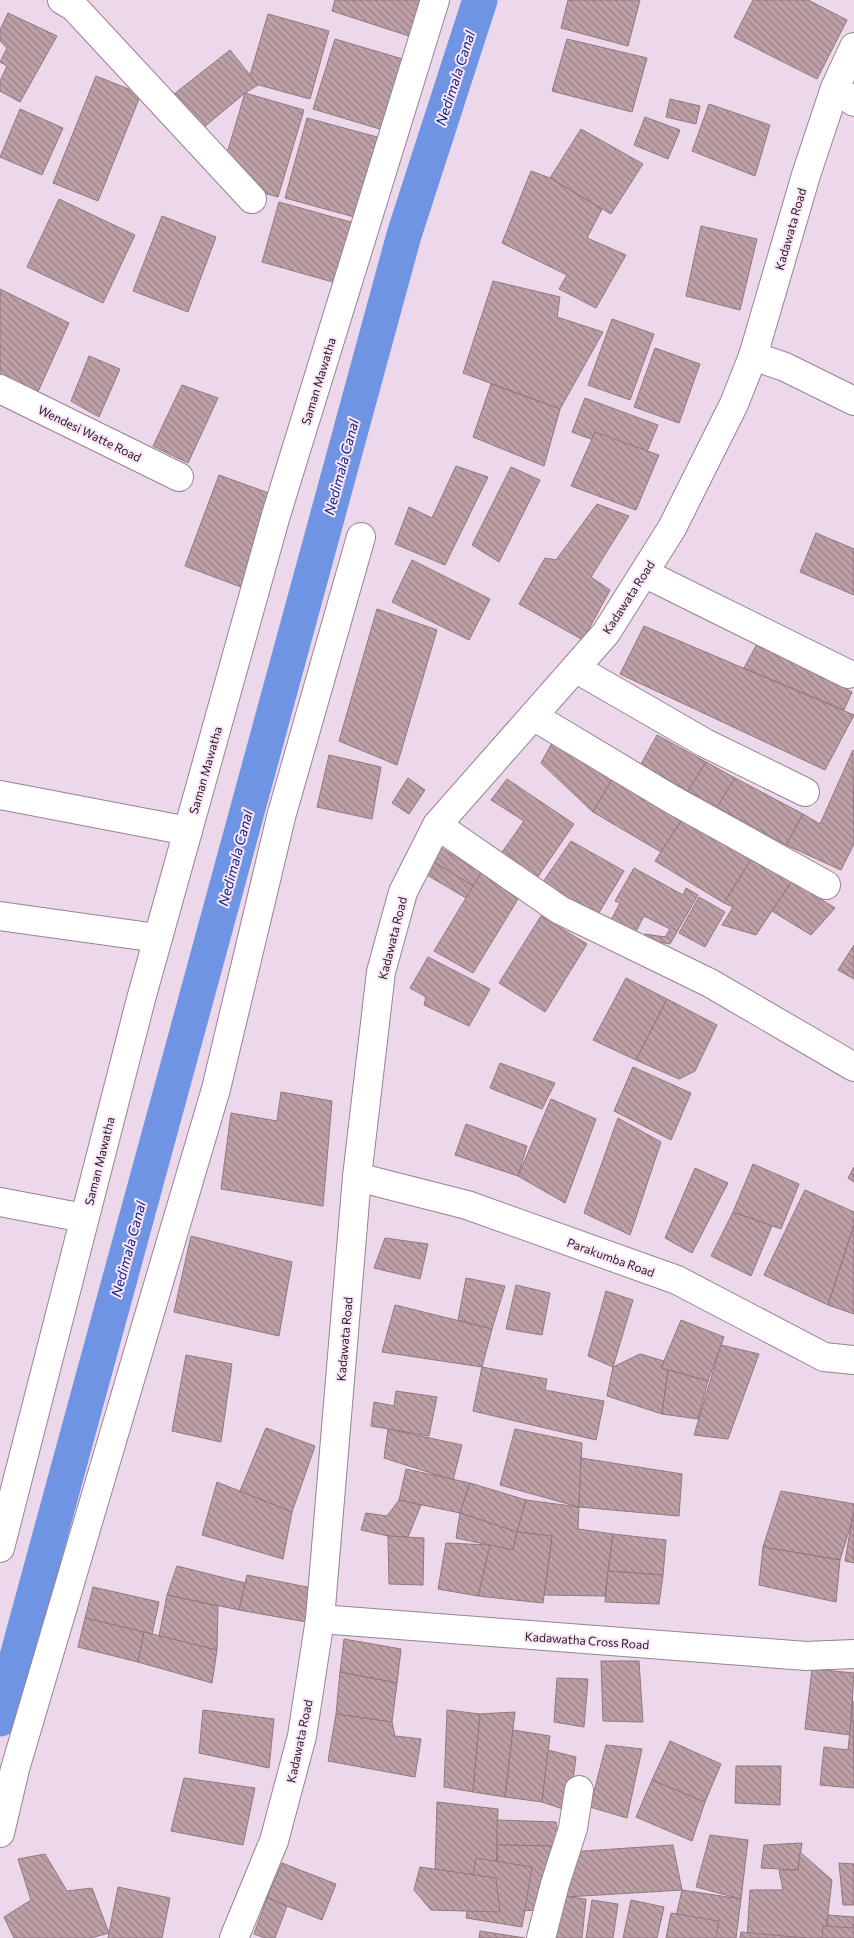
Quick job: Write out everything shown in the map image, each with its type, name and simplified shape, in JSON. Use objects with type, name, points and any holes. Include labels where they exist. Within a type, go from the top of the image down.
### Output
[{"type":"street","points":[[62,0],[74,7],[252,199]]},
{"type":"street","name":"Saman Mawatha","points":[[0,1548],[157,938],[276,515],[435,0]]},
{"type":"street","name":"Kadawata Road","points":[[234,1938],[277,1832],[302,1736],[320,1619],[358,1177],[381,972],[403,892],[437,825],[606,633],[672,528],[734,404],[753,356],[806,175],[845,95],[854,47]]},
{"type":"street","points":[[753,356],[785,367],[854,401]]},
{"type":"street","name":"Wendesi Watte Road","points":[[0,389],[179,477]]},
{"type":"street","points":[[0,1832],[26,1731],[216,1089],[281,817],[361,537]]},
{"type":"street","points":[[644,573],[848,674]]},
{"type":"street","points":[[575,668],[705,743],[805,792]]},
{"type":"street","points":[[532,716],[673,800],[826,885]]},
{"type":"street","points":[[0,795],[188,831]]},
{"type":"street","points":[[437,825],[560,910],[710,983],[854,1067]]},
{"type":"street","points":[[0,916],[157,938]]},
{"type":"street","name":"Parakumba Road","points":[[358,1177],[467,1205],[677,1280],[824,1357],[854,1360]]},
{"type":"street","points":[[0,1202],[84,1218]]},
{"type":"street","name":"Kadawatha Cross Road","points":[[320,1619],[796,1656],[854,1654]]},
{"type":"street","points":[[541,1938],[555,1884],[573,1828],[579,1790]]},
{"type":"building","points":[[335,0],[421,0],[409,36],[332,11]]},
{"type":"building","points":[[568,0],[640,0],[628,46],[561,28]]},
{"type":"building","points":[[753,0],[808,0],[847,20],[817,79],[734,37]]},
{"type":"building","points":[[8,13],[57,36],[20,102],[0,91],[0,81],[7,66],[0,62],[7,48],[0,41],[0,30]]},
{"type":"building","points":[[268,14],[329,31],[310,99],[248,82]]},
{"type":"building","points":[[335,39],[406,60],[383,130],[313,109]]},
{"type":"building","points":[[567,39],[647,58],[632,112],[552,91]]},
{"type":"building","points":[[230,50],[258,85],[245,93],[197,133],[169,98]]},
{"type":"building","points":[[96,76],[141,94],[98,201],[53,183]]},
{"type":"building","points":[[245,93],[304,110],[278,197],[219,180]]},
{"type":"building","points":[[670,99],[700,106],[696,124],[666,117]]},
{"type":"building","points":[[709,104],[770,125],[755,176],[692,151]]},
{"type":"building","points":[[20,109],[63,128],[42,175],[0,157]]},
{"type":"building","points":[[645,117],[680,130],[668,159],[634,145]]},
{"type":"building","points":[[307,118],[381,138],[358,218],[285,198]]},
{"type":"building","points":[[581,129],[643,164],[611,214],[550,178]]},
{"type":"building","points":[[531,171],[550,178],[602,209],[587,238],[626,255],[596,308],[559,289],[567,275],[502,243]]},
{"type":"building","points":[[59,199],[135,235],[103,303],[27,267]]},
{"type":"building","points":[[279,202],[358,224],[340,284],[262,262]]},
{"type":"building","points":[[162,216],[216,237],[188,312],[133,291]]},
{"type":"building","points":[[701,226],[757,239],[740,310],[686,296]]},
{"type":"building","points":[[493,281],[560,297],[557,317],[603,332],[560,409],[463,373]]},
{"type":"building","points":[[0,289],[69,323],[37,394],[0,375]]},
{"type":"building","points":[[612,319],[654,334],[630,400],[588,385]]},
{"type":"building","points":[[655,348],[700,364],[679,423],[634,407]]},
{"type":"building","points":[[89,356],[120,369],[99,417],[71,401]]},
{"type":"building","points":[[491,384],[560,409],[544,466],[473,437]]},
{"type":"building","points":[[182,385],[218,398],[188,463],[153,446]]},
{"type":"building","points":[[585,398],[658,425],[644,459],[572,432]]},
{"type":"building","points":[[595,432],[659,455],[636,510],[571,486]]},
{"type":"building","points":[[456,466],[488,477],[445,565],[395,544],[409,507],[432,518]]},
{"type":"building","points":[[511,467],[540,480],[499,562],[472,545]]},
{"type":"building","points":[[219,475],[274,495],[241,587],[185,566]]},
{"type":"building","points":[[597,504],[629,516],[591,577],[610,590],[583,640],[519,604],[545,558],[556,560]]},
{"type":"building","points":[[816,533],[854,549],[854,595],[800,572]]},
{"type":"building","points":[[412,560],[490,599],[469,640],[392,602]]},
{"type":"building","points":[[377,609],[437,630],[397,765],[339,741]]},
{"type":"building","points":[[644,626],[854,715],[825,770],[620,674]]},
{"type":"building","points":[[758,642],[852,692],[844,710],[744,668]]},
{"type":"building","points":[[657,735],[706,762],[688,791],[641,764]]},
{"type":"building","points":[[552,743],[614,776],[593,812],[541,763]]},
{"type":"building","points":[[853,750],[854,844],[841,870],[786,845],[803,814],[820,824]]},
{"type":"building","points":[[329,755],[381,767],[372,819],[317,807]]},
{"type":"building","points":[[706,762],[735,778],[717,807],[688,791]]},
{"type":"building","points":[[614,776],[683,818],[661,852],[593,812]]},
{"type":"building","points":[[408,778],[425,790],[409,814],[392,803]]},
{"type":"building","points":[[735,778],[803,814],[786,845],[717,807]]},
{"type":"building","points":[[507,779],[574,824],[535,881],[498,858],[524,821],[491,800]]},
{"type":"building","points":[[683,818],[752,858],[724,903],[655,861]]},
{"type":"building","points":[[571,841],[624,871],[597,916],[541,885]]},
{"type":"building","points":[[437,845],[481,873],[473,886],[429,859]]},
{"type":"building","points":[[752,858],[792,881],[756,935],[722,925],[733,907],[724,903]]},
{"type":"building","points":[[429,859],[473,886],[466,898],[422,872]]},
{"type":"building","points":[[634,868],[683,895],[686,888],[698,895],[670,944],[642,939],[645,934],[665,937],[670,929],[644,916],[634,935],[609,924],[620,903],[615,901]]},
{"type":"building","points":[[481,873],[518,899],[473,973],[434,951]]},
{"type":"building","points":[[792,881],[835,908],[811,935],[772,911]]},
{"type":"building","points":[[699,897],[725,912],[705,947],[679,933]]},
{"type":"building","points":[[541,916],[587,944],[545,1012],[499,983]]},
{"type":"building","points":[[854,945],[854,979],[838,970]]},
{"type":"building","points":[[428,957],[490,989],[469,1026],[424,1005],[426,997],[410,988]]},
{"type":"building","points":[[626,978],[667,999],[636,1060],[593,1040]]},
{"type":"building","points":[[667,999],[717,1025],[695,1071],[679,1079],[636,1060]]},
{"type":"building","points":[[500,1063],[555,1083],[542,1109],[490,1088]]},
{"type":"building","points":[[633,1067],[691,1093],[671,1140],[614,1111]]},
{"type":"building","points":[[281,1092],[332,1101],[323,1206],[221,1189],[231,1113],[277,1121]]},
{"type":"building","points":[[551,1099],[596,1119],[565,1203],[518,1176]]},
{"type":"building","points":[[618,1118],[661,1142],[630,1235],[584,1213]]},
{"type":"building","points":[[466,1124],[527,1146],[518,1176],[455,1155]]},
{"type":"building","points":[[753,1164],[799,1184],[781,1229],[733,1212]]},
{"type":"building","points":[[854,1167],[854,1182],[848,1178]]},
{"type":"building","points":[[695,1168],[728,1183],[692,1253],[665,1238]]},
{"type":"building","points":[[805,1190],[854,1212],[854,1225],[828,1305],[764,1275]]},
{"type":"building","points":[[733,1212],[772,1226],[751,1276],[711,1256]]},
{"type":"building","points":[[854,1225],[854,1314],[828,1305]]},
{"type":"building","points":[[191,1236],[292,1262],[279,1336],[174,1312]]},
{"type":"building","points":[[385,1238],[428,1244],[420,1279],[374,1268]]},
{"type":"building","points":[[466,1278],[505,1286],[492,1329],[458,1320]]},
{"type":"building","points":[[516,1285],[550,1293],[542,1335],[506,1329]]},
{"type":"building","points":[[606,1291],[633,1300],[613,1367],[588,1356]]},
{"type":"building","points":[[395,1305],[492,1329],[482,1367],[382,1352]]},
{"type":"building","points":[[681,1320],[724,1337],[708,1381],[661,1368]]},
{"type":"building","points":[[721,1345],[759,1354],[728,1439],[694,1435]]},
{"type":"building","points":[[640,1354],[664,1361],[661,1368],[668,1370],[662,1414],[607,1396],[613,1367]]},
{"type":"building","points":[[186,1355],[232,1364],[221,1442],[172,1431]]},
{"type":"building","points":[[482,1367],[547,1379],[545,1390],[604,1401],[596,1440],[473,1411]]},
{"type":"building","points":[[668,1370],[708,1381],[698,1419],[662,1414]]},
{"type":"building","points":[[396,1391],[437,1397],[429,1436],[371,1426],[374,1402],[394,1406]]},
{"type":"building","points":[[266,1428],[315,1446],[292,1512],[240,1491]]},
{"type":"building","points":[[388,1429],[462,1445],[453,1480],[384,1458]]},
{"type":"building","points":[[515,1429],[582,1443],[579,1507],[500,1485]]},
{"type":"building","points":[[581,1458],[682,1474],[679,1516],[579,1507]]},
{"type":"building","points":[[406,1469],[470,1483],[460,1513],[399,1500]]},
{"type":"building","points":[[217,1482],[292,1512],[283,1559],[202,1535]]},
{"type":"building","points":[[470,1483],[526,1500],[517,1532],[460,1513]]},
{"type":"building","points":[[781,1491],[854,1504],[854,1515],[840,1560],[763,1547]]},
{"type":"building","points":[[399,1500],[421,1505],[408,1537],[388,1536],[361,1530],[366,1513],[387,1516]]},
{"type":"building","points":[[526,1500],[579,1507],[578,1529],[613,1534],[605,1596],[544,1595],[552,1536],[517,1532]]},
{"type":"building","points":[[460,1513],[517,1532],[513,1550],[456,1538]]},
{"type":"building","points":[[854,1515],[854,1563],[845,1561]]},
{"type":"building","points":[[517,1532],[552,1536],[543,1603],[478,1596],[490,1545],[513,1550]]},
{"type":"building","points":[[613,1534],[666,1540],[663,1575],[608,1571]]},
{"type":"building","points":[[388,1536],[424,1538],[423,1585],[389,1584]]},
{"type":"building","points":[[446,1543],[490,1545],[478,1596],[438,1589]]},
{"type":"building","points":[[763,1547],[840,1560],[836,1602],[759,1585]]},
{"type":"building","points":[[177,1566],[245,1583],[239,1610],[167,1595]]},
{"type":"building","points":[[608,1571],[663,1575],[659,1604],[605,1602]]},
{"type":"building","points":[[247,1575],[317,1589],[312,1623],[239,1610]]},
{"type":"building","points":[[93,1587],[159,1602],[152,1634],[85,1618]]},
{"type":"building","points":[[167,1595],[218,1606],[217,1650],[159,1636]]},
{"type":"building","points":[[85,1618],[144,1632],[138,1662],[78,1647]]},
{"type":"building","points":[[144,1632],[217,1650],[212,1683],[138,1662]]},
{"type":"building","points":[[344,1639],[401,1649],[397,1683],[340,1672]]},
{"type":"building","points":[[601,1661],[639,1661],[643,1722],[603,1721]]},
{"type":"building","points":[[812,1669],[854,1673],[850,1735],[805,1729]]},
{"type":"building","points":[[340,1672],[397,1683],[392,1722],[336,1714]]},
{"type":"building","points":[[557,1678],[588,1679],[584,1727],[554,1722]]},
{"type":"building","points":[[853,1701],[854,1788],[820,1785],[824,1747],[848,1750]]},
{"type":"building","points":[[203,1710],[274,1719],[269,1768],[199,1753]]},
{"type":"building","points":[[447,1710],[480,1714],[473,1792],[444,1787]]},
{"type":"building","points":[[515,1712],[505,1797],[473,1792],[480,1714]]},
{"type":"building","points":[[336,1714],[392,1722],[395,1736],[421,1739],[415,1777],[328,1761]]},
{"type":"building","points":[[513,1730],[550,1736],[542,1802],[505,1797]]},
{"type":"building","points":[[670,1741],[721,1764],[705,1802],[652,1780]]},
{"type":"building","points":[[606,1745],[642,1749],[627,1818],[590,1807]]},
{"type":"building","points":[[548,1750],[576,1757],[569,1811],[542,1802]]},
{"type":"building","points":[[736,1766],[781,1766],[780,1805],[735,1803]]},
{"type":"building","points":[[184,1778],[255,1788],[243,1845],[171,1831]]},
{"type":"building","points":[[652,1780],[705,1802],[692,1841],[636,1817]]},
{"type":"building","points":[[437,1802],[498,1809],[496,1878],[435,1870]]},
{"type":"building","points":[[497,1820],[556,1822],[560,1846],[497,1845]]},
{"type":"building","points":[[710,1835],[748,1840],[741,1899],[696,1887]]},
{"type":"building","points":[[802,1843],[798,1870],[761,1868],[764,1845]]},
{"type":"building","points":[[497,1845],[560,1846],[540,1910],[500,1912]]},
{"type":"building","points":[[673,1845],[682,1890],[566,1897],[569,1852]]},
{"type":"building","points":[[800,1852],[832,1880],[825,1938],[747,1938],[750,1890],[783,1890],[779,1870],[798,1870]]},
{"type":"building","points":[[45,1854],[67,1891],[92,1888],[109,1933],[91,1938],[14,1938],[4,1917],[31,1900],[18,1859]]},
{"type":"building","points":[[476,1858],[532,1867],[522,1927],[466,1918]]},
{"type":"building","points":[[282,1863],[336,1884],[322,1920],[267,1898]]},
{"type":"building","points":[[839,1863],[854,1864],[854,1905],[843,1905]]},
{"type":"building","points":[[420,1867],[496,1878],[500,1912],[431,1910],[414,1890]]},
{"type":"building","points":[[118,1887],[170,1898],[162,1938],[108,1938]]},
{"type":"building","points":[[682,1890],[741,1899],[736,1938],[671,1938]]},
{"type":"building","points":[[548,1894],[586,1899],[582,1938],[543,1938]]},
{"type":"building","points":[[267,1898],[287,1906],[275,1938],[265,1938],[254,1934]]},
{"type":"building","points":[[592,1900],[618,1904],[613,1938],[586,1938]]},
{"type":"building","points":[[631,1900],[664,1907],[657,1938],[623,1938]]},
{"type":"building","points":[[671,1913],[719,1921],[716,1938],[666,1938]]},
{"type":"building","points":[[828,1915],[854,1917],[854,1938],[825,1938]]},
{"type":"building","points":[[823,1926],[854,1928],[854,1938],[822,1938]]},
{"type":"building","points":[[480,1931],[525,1938],[479,1938]]},
{"type":"building","points":[[741,1932],[806,1938],[740,1938]]},
{"type":"waterway","name":"Nedimala Canal","points":[[0,1719],[404,235],[480,0]]}]
